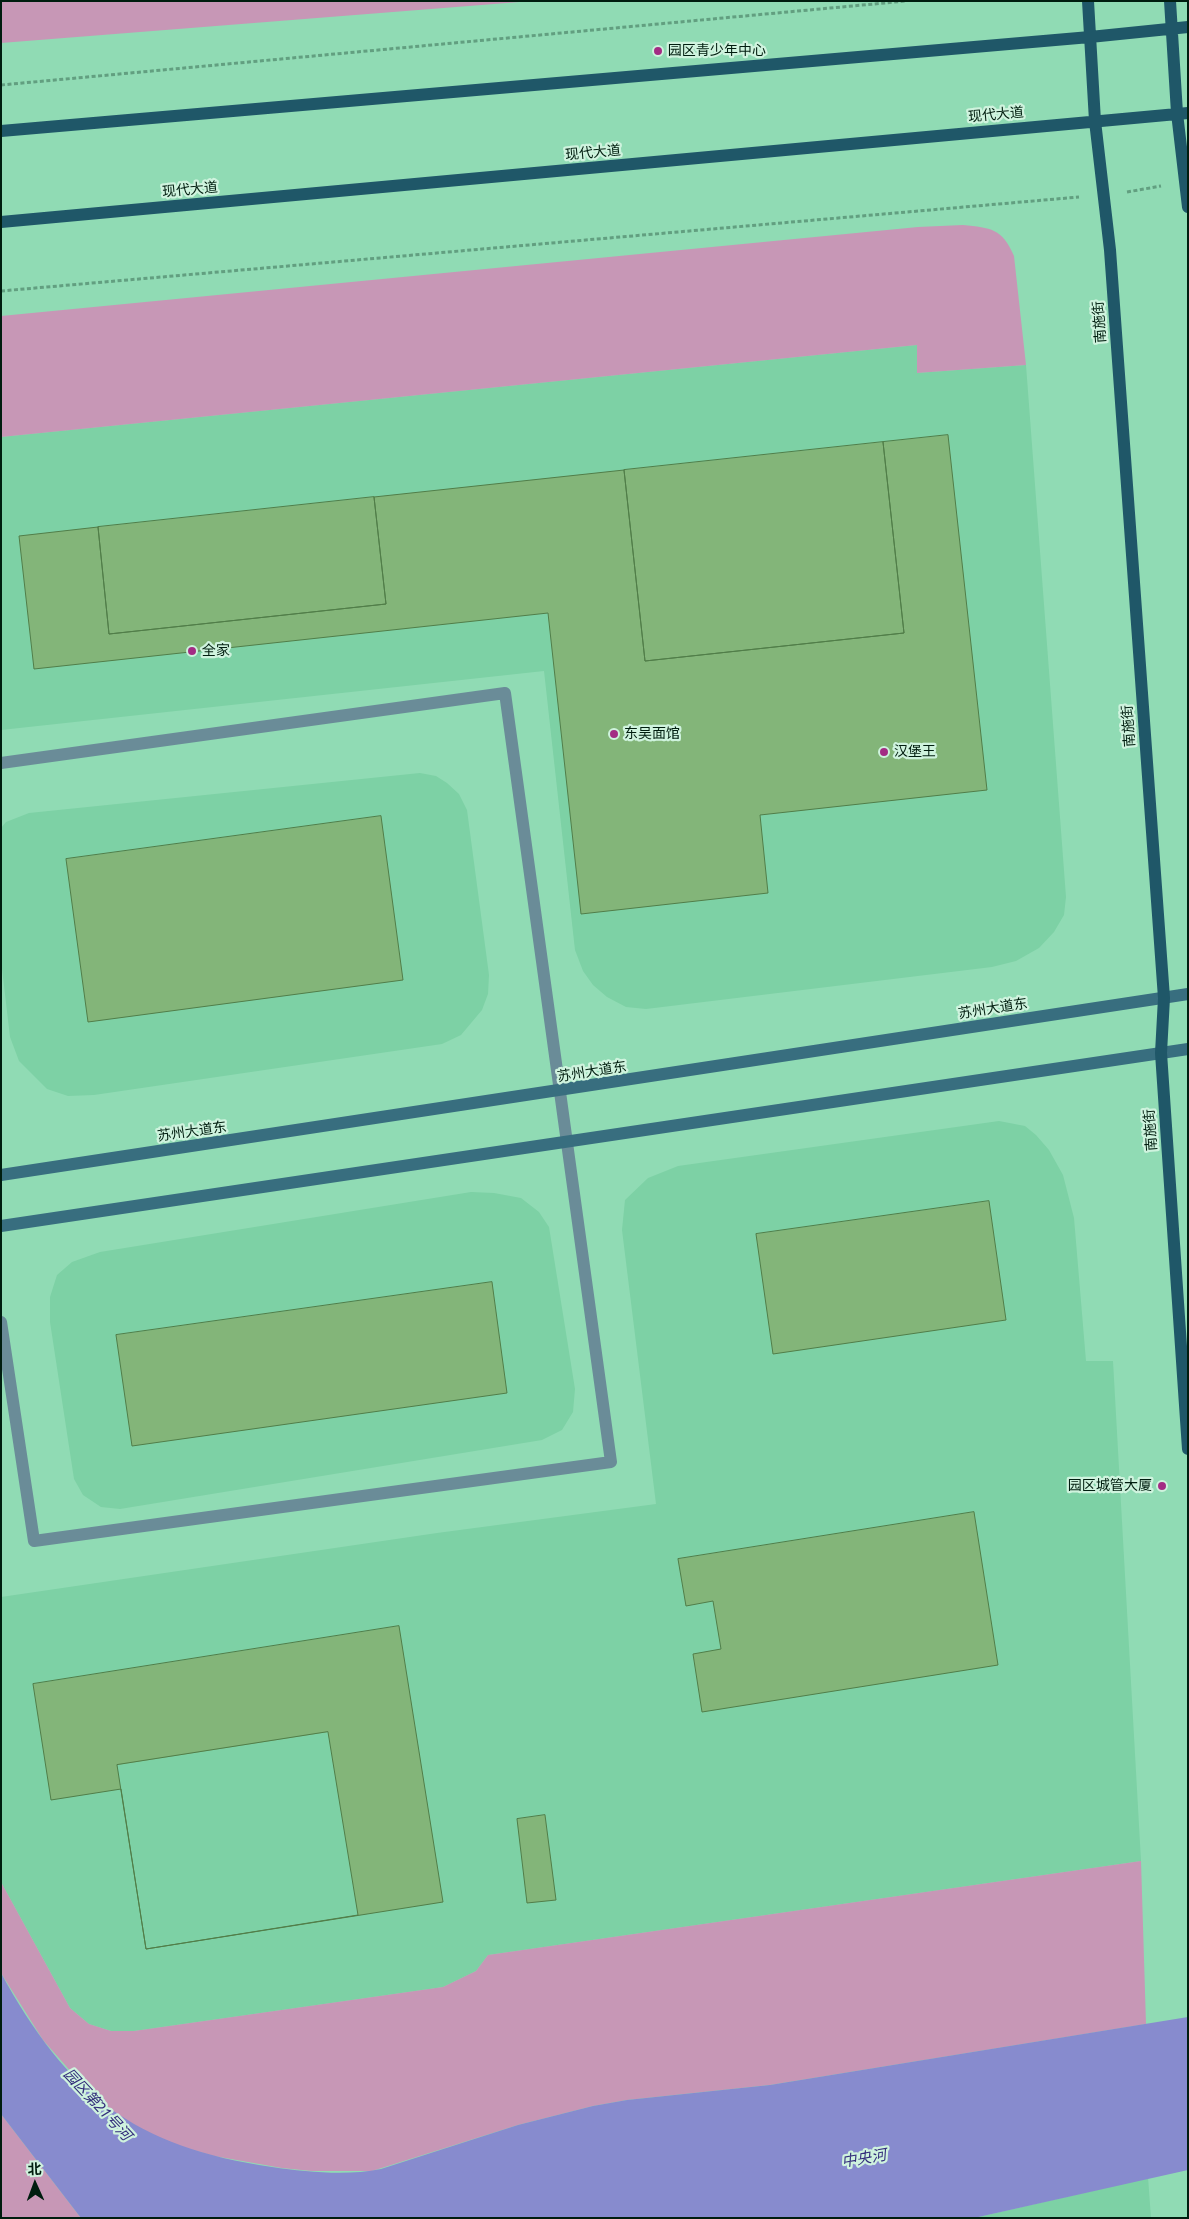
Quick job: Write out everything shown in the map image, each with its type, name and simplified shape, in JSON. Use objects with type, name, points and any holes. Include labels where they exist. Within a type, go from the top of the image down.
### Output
[{"type":"main road","name":"南施街","points":[[1088,1],[1095,121],[1112,280],[1164,998],[1161,1053],[1188,1449]]},
{"type":"main road","points":[[1170,1],[1182,113],[1188,206]]},
{"type":"main road","points":[[1,131],[1090,37],[1188,26]]},
{"type":"main road","name":"现代大道","points":[[1,222],[1182,113]]},
{"type":"main road","name":"苏州大道东","points":[[1,1175],[558,1092],[1188,994]]},
{"type":"main road","points":[[1,1226],[1188,1049]]},
{"type":"street","points":[[1,763],[505,693],[558,1092],[611,1462],[34,1541],[1,1322]]},
{"type":"path","points":[[1,85],[906,1]]},
{"type":"path","points":[[1,291],[1104,195],[1185,182]]},
{"type":"shaded area","points":[[1,1],[532,1],[1,43]]},
{"type":"shaded area","points":[[963,225],[994,231],[1010,247],[1014,256],[1026,365],[917,373],[917,345],[1,437],[1,316],[918,227]]},
{"type":"shaded area","points":[[917,345],[917,373],[1026,365],[1066,897],[1064,915],[1054,932],[1039,948],[1016,961],[992,967],[646,1009],[626,1007],[607,997],[593,985],[583,971],[575,950],[544,671],[1,730],[1,437]]},
{"type":"shaded area","points":[[420,773],[436,776],[447,783],[459,794],[467,810],[489,975],[488,994],[482,1010],[461,1035],[442,1044],[94,1095],[68,1096],[47,1089],[19,1061],[10,1037],[1,960],[1,828],[6,822],[29,813]]},
{"type":"shaded area","points":[[999,1121],[1025,1126],[1036,1135],[1049,1150],[1063,1175],[1074,1218],[1086,1361],[1113,1361],[1141,1861],[488,1955],[476,1971],[443,1987],[134,2031],[111,2031],[89,2024],[70,2008],[1,1882],[1,1597],[437,1533],[656,1504],[622,1230],[625,1200],[648,1178],[678,1166]]},
{"type":"shaded area","points":[[471,1192],[494,1193],[521,1198],[539,1212],[549,1227],[575,1389],[573,1412],[562,1430],[542,1440],[120,1509],[101,1507],[83,1495],[74,1479],[50,1322],[50,1297],[57,1275],[72,1262],[100,1252]]},
{"type":"shaded area","points":[[1141,1861],[1146,2024],[770,2085],[627,2100],[593,2106],[518,2125],[372,2171],[312,2171],[282,2168],[214,2156],[179,2146],[146,2132],[115,2113],[88,2091],[43,2040],[1,1973],[1,1882],[70,2008],[89,2024],[111,2031],[134,2031],[443,1987],[476,1971],[488,1955]]},
{"type":"shaded area","points":[[1,2114],[81,2218],[1,2218]]},
{"type":"shaded area","points":[[1148,2177],[1151,2218],[974,2218],[1105,2188]]},
{"type":"water","points":[[1,1973],[26,2015],[52,2052],[79,2082],[110,2108],[143,2129],[181,2145],[223,2158],[272,2167],[327,2172],[355,2172],[381,2169],[518,2125],[593,2106],[627,2100],[770,2085],[1188,2017],[1188,2170],[974,2218],[81,2218],[1,2114]]},
{"type":"building","points":[[948,435],[987,790],[760,815],[768,893],[581,914],[548,613],[34,669],[19,536],[98,527],[109,634],[386,604],[374,497],[624,470],[645,661],[904,633],[883,442]]},
{"type":"building","points":[[883,442],[904,633],[645,661],[624,470]]},
{"type":"building","points":[[374,497],[386,604],[109,634],[98,527]]},
{"type":"building","points":[[381,816],[403,980],[88,1022],[66,859]]},
{"type":"building","points":[[989,1201],[1006,1320],[773,1354],[756,1234]]},
{"type":"building","points":[[492,1282],[507,1393],[132,1446],[116,1335]]},
{"type":"building","points":[[974,1512],[998,1665],[702,1712],[693,1654],[721,1649],[713,1601],[686,1606],[678,1559]]},
{"type":"building","points":[[399,1626],[443,1902],[146,1949],[121,1789],[51,1800],[33,1684]]},
{"type":"building","points":[[328,1732],[358,1915],[146,1949],[117,1765]]},
{"type":"building","points":[[545,1815],[556,1900],[527,1903],[517,1819]]},
{"type":"place","name":"园区青少年中心","points":[[658,51]]},
{"type":"place","name":"全家","points":[[192,651]]},
{"type":"place","name":"东吴面馆","points":[[614,734]]},
{"type":"place","name":"汉堡王","points":[[884,752]]},
{"type":"place","name":"园区城管大厦","points":[[1162,1486]]},
{"type":"water label","name":"园区第21号河","points":[[97,2105]]},
{"type":"water label","name":"中央河","points":[[864,2159]]}]
